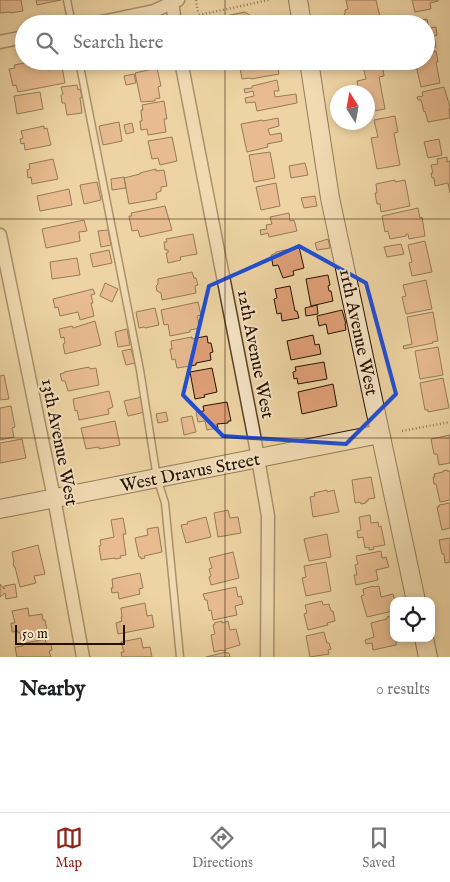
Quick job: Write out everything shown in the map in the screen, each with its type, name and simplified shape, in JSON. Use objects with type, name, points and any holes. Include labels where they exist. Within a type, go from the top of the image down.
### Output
[{"type":"street","points":[[298,0],[300,15]]},
{"type":"street","points":[[135,15],[154,11],[174,1],[175,15]]},
{"type":"street","points":[[0,42],[15,39]]},
{"type":"street","name":"12th Avenue West","points":[[183,70],[268,516],[267,657]]},
{"type":"street","name":"11th Avenue West","points":[[310,70],[330,198],[415,597]]},
{"type":"street","name":"13th Avenue West","points":[[0,234],[54,498],[84,657]]},
{"type":"street","name":"West Dravus Street","points":[[0,509],[380,434]]},
{"type":"street","points":[[425,642],[428,657]]},
{"type":"lane","points":[[67,0],[70,15]]},
{"type":"lane","points":[[82,70],[140,370],[157,478],[165,503],[180,657]]},
{"type":"path","points":[[196,0],[199,13],[269,0]]},
{"type":"path","points":[[402,431],[450,422]]},
{"type":"highlighted area","points":[[299,246],[366,283],[396,394],[346,444],[223,436],[183,395],[209,286]]},
{"type":"building","points":[[0,0],[21,0],[23,11],[0,13]]},
{"type":"building","points":[[36,0],[61,0],[37,5]]},
{"type":"building","points":[[346,0],[376,0],[380,15],[344,15],[345,10],[348,9]]},
{"type":"building","points":[[412,0],[438,1],[430,3],[431,9],[415,12]]},
{"type":"building","points":[[245,12],[249,15],[231,15]]},
{"type":"building","points":[[435,51],[440,83],[421,87],[417,70],[435,70]]},
{"type":"building","points":[[9,69],[63,70],[65,83],[18,92],[16,85],[13,86]]},
{"type":"building","points":[[157,70],[161,86],[158,87],[160,98],[155,99],[155,101],[141,102],[135,73]]},
{"type":"building","points":[[240,70],[278,70],[279,74],[251,79],[242,79]]},
{"type":"building","points":[[364,70],[383,70],[384,76],[379,77],[385,109],[375,111],[375,85],[358,85],[357,81],[366,79]]},
{"type":"building","points":[[134,74],[136,83],[126,85],[124,76]]},
{"type":"building","points":[[277,80],[279,91],[274,91],[275,97],[296,94],[297,103],[257,111],[255,102],[246,103],[245,98],[254,96],[253,91],[245,93],[244,89]]},
{"type":"building","points":[[77,85],[82,97],[80,98],[82,113],[67,115],[65,103],[62,103],[61,95],[63,94],[61,87]]},
{"type":"building","points":[[444,87],[450,107],[450,118],[428,122],[421,100],[418,100],[417,97],[423,96],[422,92]]},
{"type":"building","points":[[40,92],[43,109],[17,114],[14,96]]},
{"type":"building","points":[[164,101],[167,119],[164,119],[166,132],[148,135],[147,129],[141,130],[142,105]]},
{"type":"building","points":[[395,116],[398,132],[394,133],[400,165],[377,169],[371,138],[378,137],[375,120]]},
{"type":"building","points":[[278,118],[279,126],[268,129],[270,135],[281,133],[282,141],[267,144],[268,147],[247,152],[241,124]]},
{"type":"building","points":[[119,122],[122,141],[103,145],[99,126]]},
{"type":"building","points":[[132,123],[134,132],[126,134],[124,125]]},
{"type":"building","points":[[44,126],[44,129],[47,128],[51,145],[25,150],[24,143],[21,144],[20,139],[23,138],[21,131]]},
{"type":"building","points":[[172,137],[177,161],[160,165],[158,158],[152,159],[148,141]]},
{"type":"building","points":[[439,139],[442,155],[428,158],[424,142]]},
{"type":"building","points":[[270,152],[275,178],[254,182],[249,155]]},
{"type":"building","points":[[447,157],[447,162],[450,161],[450,193],[448,183],[435,186],[431,173],[433,173],[431,165],[438,164],[437,159]]},
{"type":"building","points":[[53,159],[58,179],[32,184],[31,177],[28,178],[27,170],[30,169],[29,164]]},
{"type":"building","points":[[305,163],[308,175],[291,178],[289,166]]},
{"type":"building","points":[[156,169],[156,171],[164,170],[167,186],[161,187],[161,191],[156,193],[157,199],[129,204],[124,178]]},
{"type":"building","points":[[124,177],[126,188],[112,190],[111,179]]},
{"type":"building","points":[[395,180],[395,182],[405,180],[410,206],[381,212],[375,193],[377,193],[376,184]]},
{"type":"building","points":[[97,182],[101,200],[84,204],[80,185]]},
{"type":"building","points":[[276,183],[280,206],[261,210],[256,187]]},
{"type":"building","points":[[69,189],[72,205],[40,211],[37,196]]},
{"type":"building","points":[[315,196],[317,206],[304,208],[301,198]]},
{"type":"building","points":[[165,206],[172,230],[140,237],[138,230],[132,231],[129,216],[132,216],[131,213]]},
{"type":"building","points":[[418,208],[420,218],[422,217],[425,236],[409,239],[408,234],[406,234],[406,236],[390,239],[388,231],[385,232],[382,216]]},
{"type":"building","points":[[289,213],[290,221],[294,220],[297,231],[269,237],[268,233],[261,235],[260,230],[267,229],[266,225],[272,224],[270,217]]},
{"type":"building","points":[[84,220],[87,231],[79,232],[80,241],[46,248],[42,229]]},
{"type":"building","points":[[108,230],[111,245],[101,247],[98,231]]},
{"type":"building","points":[[193,234],[197,254],[180,257],[181,260],[168,263],[166,253],[168,253],[168,250],[165,250],[164,242],[167,242],[166,239]]},
{"type":"building","points":[[328,239],[330,248],[317,250],[315,243]]},
{"type":"building","points":[[425,241],[432,272],[412,276],[409,263],[412,262],[408,245]]},
{"type":"building","points":[[401,244],[404,254],[387,257],[384,247]]},
{"type":"building","points":[[299,247],[304,268],[293,271],[294,275],[283,278],[278,265],[273,266],[271,255],[276,252]]},
{"type":"building","points":[[109,250],[112,263],[93,267],[90,254]]},
{"type":"building","points":[[77,258],[80,275],[52,279],[50,262]]},
{"type":"building","points":[[192,272],[198,285],[195,286],[196,293],[162,300],[161,293],[157,291],[156,286],[158,279]]},
{"type":"building","points":[[328,275],[330,285],[328,286],[333,301],[311,306],[306,279]]},
{"type":"building","points":[[426,280],[432,309],[406,314],[402,297],[406,296],[403,285]]},
{"type":"building","points":[[105,283],[118,289],[112,302],[100,296]]},
{"type":"building","points":[[290,286],[295,311],[297,311],[299,318],[282,321],[281,313],[277,314],[274,299],[277,298],[275,289]]},
{"type":"building","points":[[93,289],[95,294],[91,295],[93,303],[91,303],[94,316],[80,320],[78,312],[60,316],[58,307],[55,308],[53,299]]},
{"type":"building","points":[[198,302],[201,315],[197,316],[200,328],[170,336],[168,324],[164,325],[161,310]]},
{"type":"building","points":[[317,305],[318,314],[306,316],[305,308]]},
{"type":"building","points":[[155,308],[159,325],[139,328],[136,312]]},
{"type":"building","points":[[342,310],[346,330],[328,334],[326,324],[319,326],[317,316]]},
{"type":"building","points":[[433,312],[438,341],[404,349],[403,346],[412,344],[407,317]]},
{"type":"building","points":[[95,321],[101,345],[65,354],[64,337],[61,338],[59,329],[72,326],[73,328]]},
{"type":"building","points":[[127,329],[130,345],[118,347],[115,332]]},
{"type":"building","points":[[313,335],[315,345],[319,344],[321,354],[291,360],[287,341]]},
{"type":"building","points":[[207,336],[208,343],[211,343],[213,352],[210,353],[211,360],[177,368],[175,359],[172,360],[171,341]]},
{"type":"building","points":[[438,347],[443,375],[420,379],[415,351]]},
{"type":"building","points":[[131,349],[135,363],[126,365],[122,351]]},
{"type":"building","points":[[324,362],[327,379],[298,384],[297,378],[294,379],[293,372],[296,371],[295,367]]},
{"type":"building","points":[[89,367],[90,369],[96,368],[99,385],[68,391],[65,381],[62,381],[60,374]]},
{"type":"building","points":[[212,368],[217,392],[195,399],[190,372]]},
{"type":"building","points":[[4,375],[9,399],[0,400],[0,376]]},
{"type":"building","points":[[443,378],[449,408],[428,412],[428,410],[425,410],[420,383]]},
{"type":"building","points":[[333,384],[337,406],[302,414],[298,392]]},
{"type":"building","points":[[109,391],[113,407],[108,409],[109,414],[79,420],[73,399]]},
{"type":"building","points":[[142,397],[145,412],[128,416],[124,401]]},
{"type":"building","points":[[227,402],[231,421],[217,424],[218,428],[207,430],[205,421],[198,422],[196,412],[204,411],[203,406]]},
{"type":"building","points":[[11,406],[15,427],[12,428],[14,437],[0,440],[0,408]]},
{"type":"building","points":[[166,412],[168,421],[158,423],[156,414]]},
{"type":"building","points":[[192,416],[196,432],[184,435],[181,418]]},
{"type":"building","points":[[115,421],[120,445],[99,449],[99,447],[86,449],[81,428]]},
{"type":"building","points":[[450,435],[450,463],[439,465],[437,454],[434,454],[431,439]]},
{"type":"building","points":[[22,439],[26,458],[0,463],[0,443]]},
{"type":"building","points":[[447,470],[450,471],[450,500],[440,502],[433,477],[435,477],[434,474]]},
{"type":"building","points":[[371,477],[375,498],[368,499],[366,503],[355,503],[352,480]]},
{"type":"building","points":[[327,490],[327,492],[334,490],[339,512],[313,517],[310,497],[315,496],[314,493]]},
{"type":"building","points":[[450,503],[450,528],[442,530],[437,507]]},
{"type":"building","points":[[228,510],[230,518],[238,517],[241,533],[218,537],[214,513]]},
{"type":"building","points":[[370,515],[371,523],[378,522],[379,527],[381,526],[385,545],[373,547],[374,549],[369,550],[369,547],[365,548],[363,537],[358,538],[357,531],[361,530],[359,517]]},
{"type":"building","points":[[206,517],[211,537],[186,543],[181,525]]},
{"type":"building","points":[[123,518],[126,534],[123,534],[126,555],[120,556],[121,558],[101,560],[100,540],[114,537],[111,520]]},
{"type":"building","points":[[158,527],[162,552],[144,556],[145,558],[141,559],[135,538],[148,535],[147,529]]},
{"type":"building","points":[[327,534],[331,557],[309,561],[304,539]]},
{"type":"building","points":[[450,538],[450,562],[445,563],[439,540]]},
{"type":"building","points":[[38,545],[45,574],[34,576],[36,583],[20,587],[12,552]]},
{"type":"building","points":[[381,551],[382,558],[386,557],[389,567],[376,570],[378,580],[356,585],[354,575],[357,575],[355,565],[358,564],[356,556]]},
{"type":"building","points":[[233,552],[239,578],[211,585],[209,569],[212,568],[209,558]]},
{"type":"building","points":[[326,562],[331,591],[306,596],[302,578],[306,577],[304,566]]},
{"type":"building","points":[[140,573],[143,588],[139,589],[140,594],[119,599],[118,592],[112,593],[112,579]]},
{"type":"building","points":[[0,584],[4,589],[4,586],[15,584],[17,597],[6,599],[5,593],[0,597]]},
{"type":"building","points":[[379,586],[381,597],[393,594],[394,597],[390,597],[390,612],[367,617],[361,596],[364,595],[363,589]]},
{"type":"building","points":[[236,587],[238,597],[241,596],[243,604],[235,606],[237,615],[213,620],[211,610],[209,611],[207,600],[205,600],[203,594]]},
{"type":"building","points":[[322,601],[323,605],[329,604],[335,621],[327,623],[328,625],[308,630],[304,614],[307,613],[305,605]]},
{"type":"building","points":[[145,603],[147,616],[152,615],[154,627],[118,634],[116,623],[122,621],[121,608]]},
{"type":"building","points":[[28,608],[29,616],[42,614],[48,635],[21,640],[18,631],[12,632],[11,623],[15,623],[12,611]]},
{"type":"building","points":[[390,616],[390,642],[396,642],[396,645],[373,650],[372,643],[366,644],[365,640],[374,637],[371,623],[387,619]]},
{"type":"building","points":[[222,621],[222,623],[228,621],[230,630],[236,629],[240,645],[214,652],[211,635],[215,634],[213,625]]},
{"type":"building","points":[[324,632],[331,649],[328,650],[329,654],[310,657],[306,636]]},
{"type":"building","points":[[141,638],[143,648],[150,647],[152,657],[122,657],[121,652],[124,652],[121,642]]},
{"type":"building","points":[[45,639],[47,645],[51,644],[52,650],[49,651],[51,657],[17,657],[15,647]]},
{"type":"building","points":[[229,653],[230,657],[206,657]]}]
